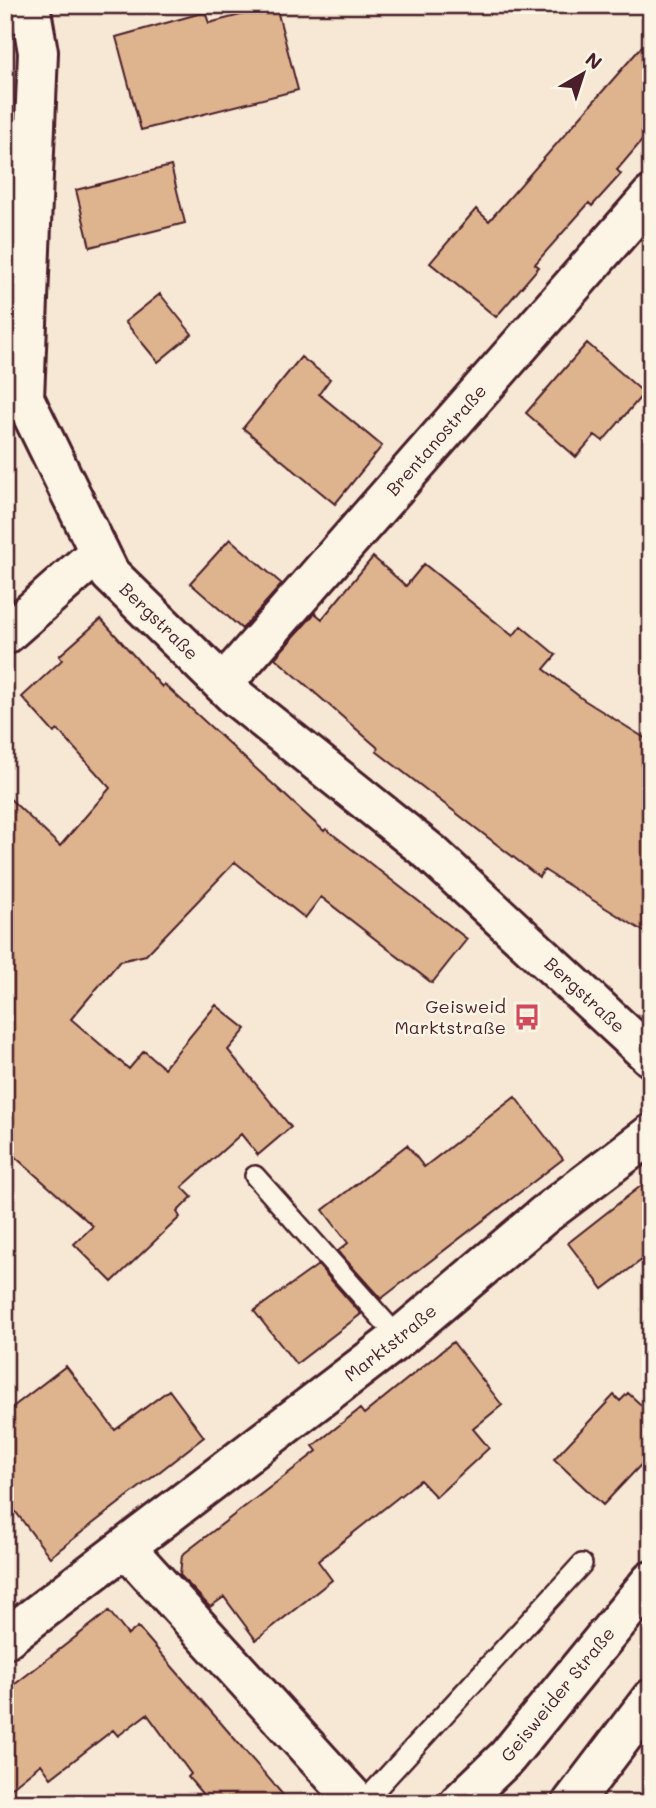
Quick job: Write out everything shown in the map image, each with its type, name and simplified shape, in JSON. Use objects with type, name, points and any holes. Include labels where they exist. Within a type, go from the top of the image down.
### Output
[{"type":"street","name":"Bergstraße","points":[[30,5],[22,43],[24,398],[110,574],[223,684],[431,853],[651,1057]]},
{"type":"street","name":"Brentanostraße","points":[[223,684],[651,196]]},
{"type":"street","points":[[5,635],[99,552]]},
{"type":"street","name":"Marktstraße","points":[[5,1639],[399,1338],[544,1215],[651,1134]]},
{"type":"street","points":[[126,1548],[361,1803]]},
{"type":"street","name":"Geisweider Straße","points":[[459,1803],[507,1757],[651,1581]]},
{"type":"street","points":[[572,1803],[651,1699]]},
{"type":"lane","points":[[254,1176],[399,1338]]},
{"type":"lane","points":[[361,1803],[582,1564]]},
{"type":"building","points":[[276,6],[298,90],[141,130],[116,37],[205,12],[209,23]]},
{"type":"building","points":[[651,36],[651,130],[617,170],[621,174],[592,206],[589,203],[535,264],[539,267],[496,317],[430,263],[476,209],[489,221]]},
{"type":"building","points":[[171,166],[185,223],[90,247],[76,190]]},
{"type":"building","points":[[160,294],[192,334],[158,362],[125,322]]},
{"type":"building","points":[[587,343],[644,393],[603,441],[595,435],[576,457],[526,413]]},
{"type":"building","points":[[301,357],[330,379],[319,394],[382,446],[335,504],[243,428]]},
{"type":"building","points":[[230,539],[282,584],[242,629],[190,583]]},
{"type":"building","points":[[373,557],[406,586],[424,564],[513,636],[521,626],[556,655],[544,669],[584,700],[651,742],[651,936],[544,870],[539,877],[376,751],[378,748],[275,658],[315,613],[322,619]]},
{"type":"building","points":[[101,619],[162,687],[164,684],[324,831],[326,829],[467,939],[432,983],[321,897],[305,918],[235,862],[146,955],[120,961],[71,1019],[129,1069],[144,1051],[164,1068],[216,1005],[246,1029],[228,1050],[291,1127],[258,1155],[241,1134],[182,1187],[192,1197],[177,1212],[180,1217],[112,1282],[74,1244],[93,1226],[5,1148],[5,794],[60,846],[110,788],[58,730],[54,733],[22,697],[62,660],[59,656]]},
{"type":"building","points":[[515,1097],[563,1159],[381,1299],[338,1251],[348,1243],[323,1210],[407,1145],[424,1167]]},
{"type":"building","points":[[651,1178],[651,1253],[603,1289],[568,1243]]},
{"type":"building","points":[[318,1265],[361,1314],[296,1364],[254,1311]]},
{"type":"building","points":[[453,1342],[502,1405],[473,1429],[489,1448],[436,1497],[420,1480],[318,1561],[332,1580],[256,1640],[224,1597],[210,1607],[180,1575],[182,1555],[317,1451],[313,1446],[360,1409],[364,1414]]},
{"type":"building","points":[[66,1366],[115,1430],[169,1390],[204,1437],[50,1557],[15,1511],[5,1511],[5,1413]]},
{"type":"building","points":[[628,1393],[651,1414],[651,1454],[603,1505],[554,1459],[614,1395],[620,1401]]},
{"type":"building","points":[[109,1611],[128,1635],[138,1627],[290,1803],[210,1803],[188,1777],[191,1774],[147,1714],[118,1736],[113,1730],[51,1778],[41,1764],[5,1793],[5,1692]]},
{"type":"place","name":"Geisweid Marktstraße","points":[[527,1017]]}]
